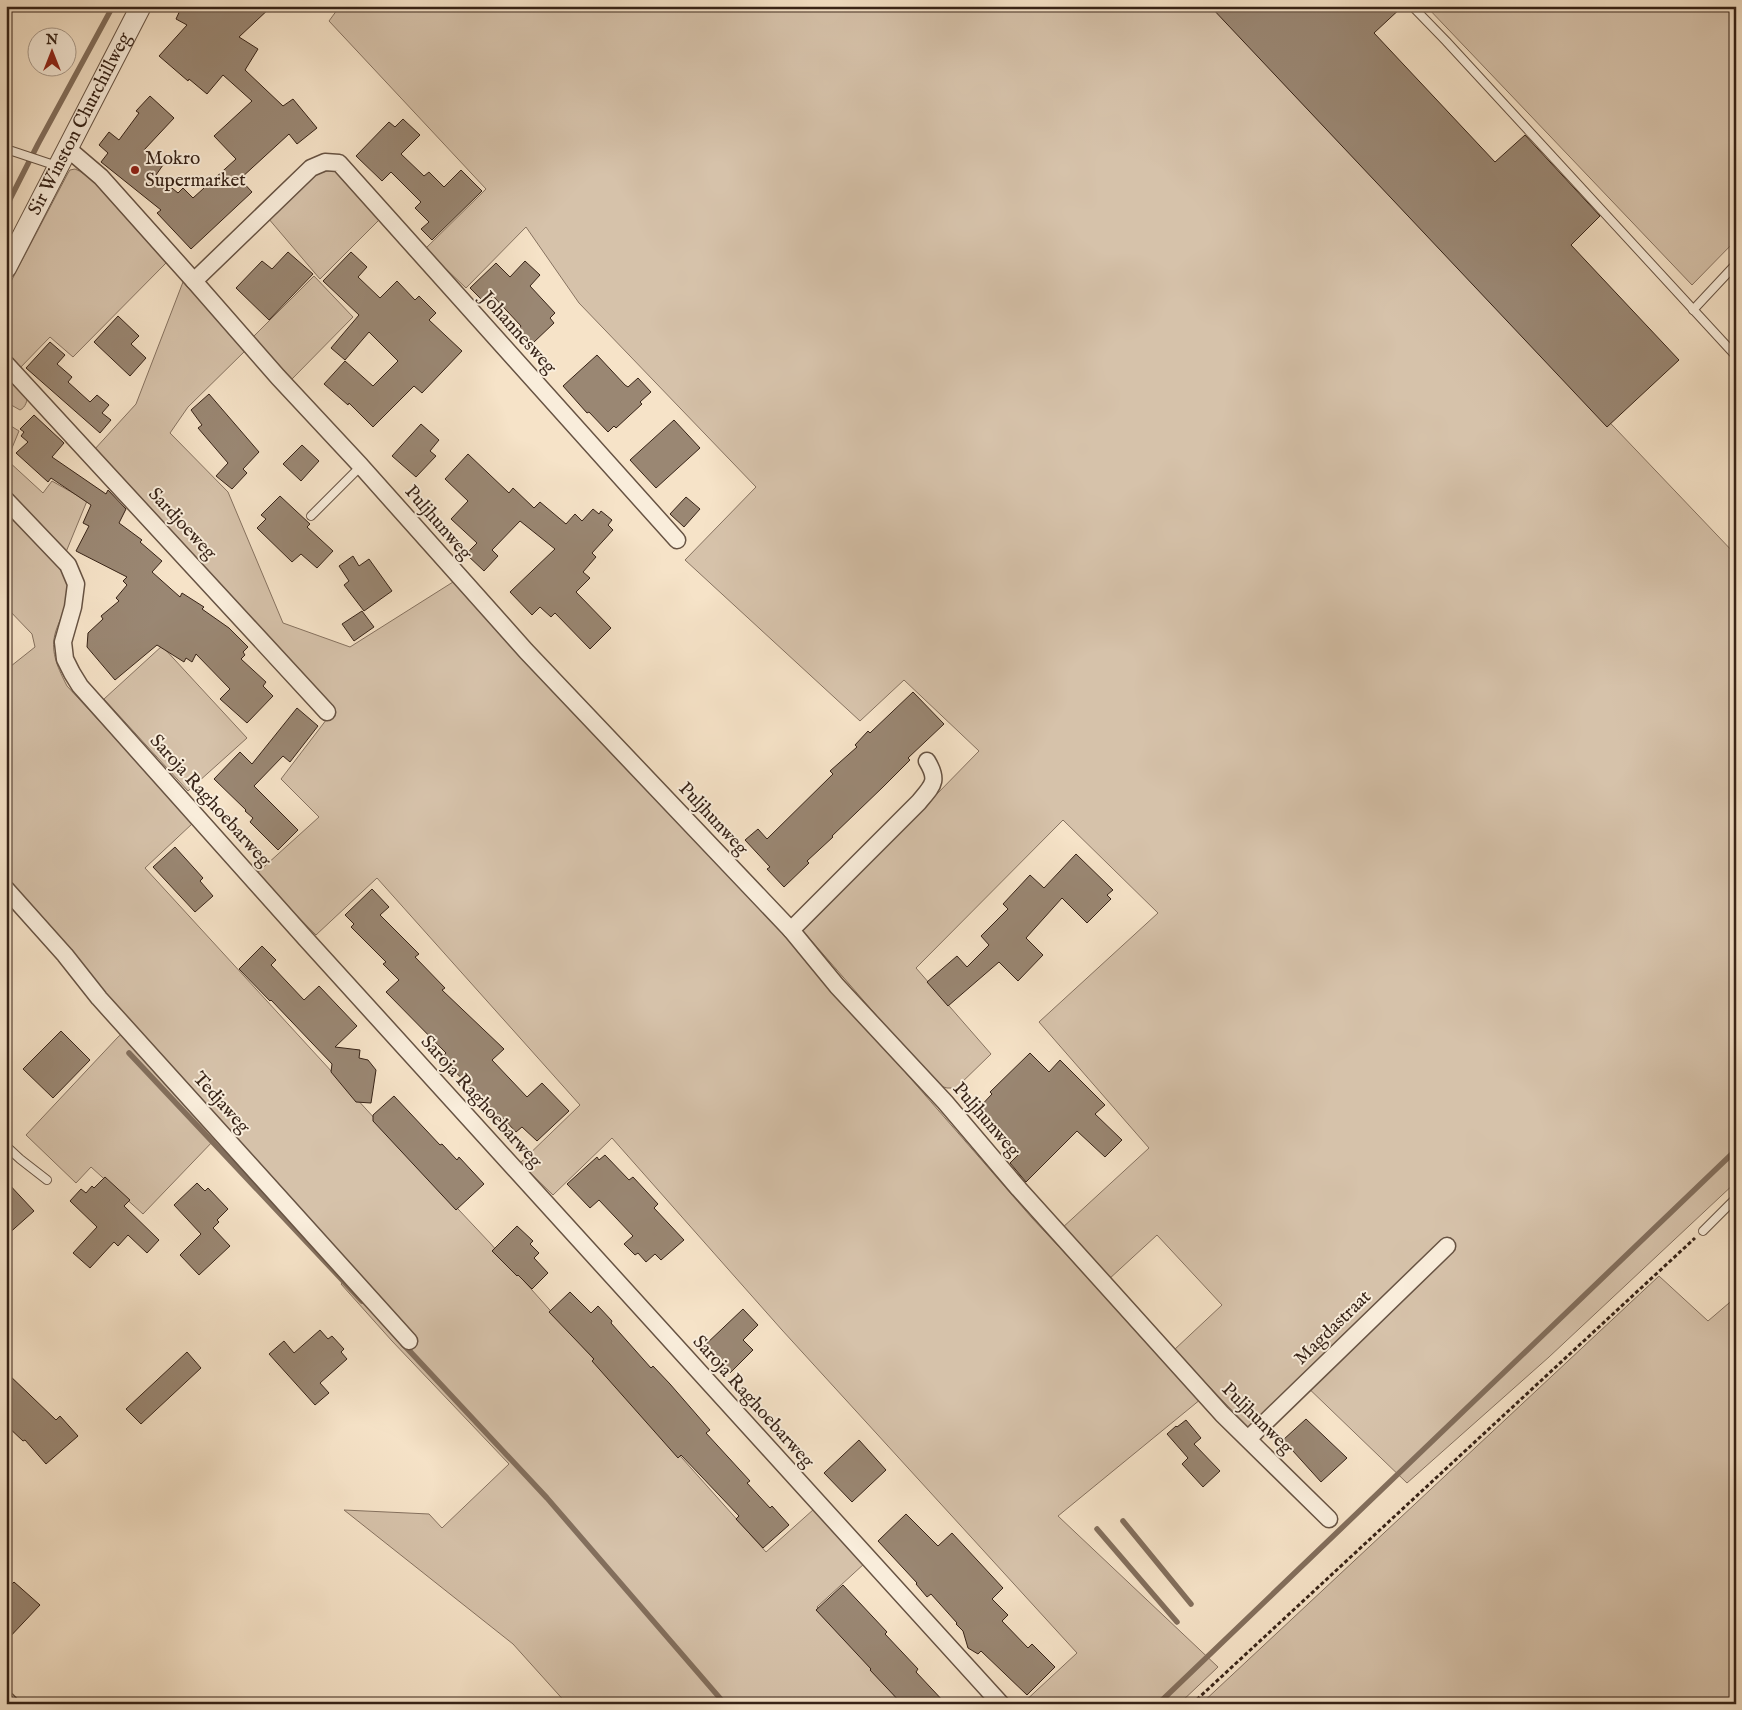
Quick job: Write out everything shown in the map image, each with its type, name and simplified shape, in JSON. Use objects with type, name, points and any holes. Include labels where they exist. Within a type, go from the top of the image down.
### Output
[{"type":"street","name":"Sir Winston Churchillweg","points":[[6,268],[56,159],[141,6]]},
{"type":"street","name":"Puljhunweg","points":[[56,159],[101,177],[278,377],[361,466],[526,651],[790,930],[837,986],[945,1102],[1045,1218],[1222,1414],[1329,1519]]},
{"type":"street","name":"Johannesweg","points":[[194,280],[311,168],[325,162],[339,163],[677,540]]},
{"type":"street","name":"Sardjoeweg","points":[[6,364],[327,712]]},
{"type":"street","name":"Saroja Raghoebarweg","points":[[6,500],[68,565],[76,584],[73,607],[63,642],[65,659],[80,686],[320,954],[1000,1704]]},
{"type":"street","points":[[790,930],[919,802],[932,786],[934,773],[927,761]]},
{"type":"street","name":"Tedjaweg","points":[[6,889],[65,955],[99,998],[409,1341]]},
{"type":"street","name":"Magdastraat","points":[[1248,1439],[1447,1246]]},
{"type":"street","points":[[6,1700],[10,1704]]},
{"type":"lane","points":[[1412,6],[1453,48],[1736,356]]},
{"type":"lane","points":[[9,150],[56,159]]},
{"type":"lane","points":[[1693,310],[1736,264]]},
{"type":"lane","points":[[311,516],[361,466]]},
{"type":"lane","points":[[6,1146],[47,1180]]},
{"type":"lane","points":[[1703,1231],[1736,1198]]},
{"type":"path","points":[[1192,1704],[1703,1231]]},
{"type":"shaded area","points":[[340,6],[1213,6],[1736,555],[1736,1182],[1549,1357],[1407,1483],[1301,1381],[1250,1429],[1174,1350],[1222,1305],[1157,1235],[1108,1280],[1061,1229],[1149,1148],[1039,1022],[1158,913],[1063,820],[916,968],[991,1054],[956,1088],[937,1085],[803,931],[979,751],[904,680],[860,721],[685,560],[756,487],[579,303],[526,227],[466,288],[425,249],[486,189],[329,21]]},
{"type":"shaded area","points":[[1426,6],[1736,6],[1736,240],[1692,285]]},
{"type":"shaded area","points":[[75,169],[85,174],[109,196],[167,262],[73,357],[50,337],[18,370],[6,359],[6,291],[68,173],[70,170]]},
{"type":"shaded area","points":[[333,170],[339,171],[383,216],[320,279],[268,218],[313,174]]},
{"type":"shaded area","points":[[314,276],[353,317],[292,379],[253,337]]},
{"type":"shaded area","points":[[183,282],[247,349],[188,407],[170,433],[228,492],[283,623],[350,647],[453,582],[805,957],[1032,1218],[1201,1399],[1058,1516],[1218,1667],[1179,1704],[1022,1704],[1077,1653],[782,1330],[612,1138],[553,1195],[520,1163],[580,1105],[377,878],[316,935],[256,874],[319,817],[281,779],[333,711],[94,450],[136,404]]},
{"type":"shaded area","points":[[6,368],[28,394],[25,405],[20,410],[6,402]]},
{"type":"shaded area","points":[[6,423],[19,431],[7,460],[43,493],[52,481],[87,501],[66,552],[6,490]]},
{"type":"shaded area","points":[[6,509],[50,555],[68,583],[69,596],[54,641],[54,655],[67,686],[193,823],[145,868],[490,1243],[766,1552],[814,1509],[865,1563],[817,1607],[905,1704],[567,1704],[513,1644],[344,1510],[429,1514],[442,1528],[509,1464],[392,1341],[341,1284],[347,1279],[216,1138],[143,1214],[91,1167],[76,1183],[26,1135],[118,1037],[132,1025],[6,884],[6,670],[35,647],[32,634],[6,607]]},
{"type":"shaded area","points":[[162,646],[247,738],[188,791],[104,699]]},
{"type":"shaded area","points":[[1659,1276],[1708,1321],[1736,1297],[1736,1704],[1201,1704]]},
{"type":"building","points":[[182,6],[272,6],[239,37],[258,49],[245,70],[283,106],[293,99],[317,128],[297,144],[289,134],[240,179],[252,192],[191,249],[157,213],[161,210],[101,162],[108,153],[99,145],[109,132],[119,140],[139,113],[136,111],[150,96],[174,118],[144,150],[163,165],[156,175],[178,193],[183,188],[193,198],[236,159],[214,136],[252,101],[223,75],[207,94],[189,79],[188,81],[159,56],[187,25],[176,19]]},
{"type":"building","points":[[1210,6],[1403,6],[1374,33],[1495,162],[1525,135],[1600,216],[1571,245],[1679,360],[1607,427]]},
{"type":"building","points":[[403,119],[420,135],[401,154],[424,176],[429,172],[444,187],[461,170],[482,191],[432,240],[421,229],[429,222],[415,208],[421,202],[391,172],[382,181],[356,156],[389,122],[395,127]]},
{"type":"building","points":[[288,252],[313,274],[269,320],[236,288],[262,261],[272,269]]},
{"type":"building","points":[[351,252],[367,267],[358,277],[380,298],[397,281],[415,300],[419,296],[436,313],[429,320],[462,351],[422,393],[414,386],[373,427],[349,403],[348,405],[324,384],[345,361],[373,386],[398,361],[369,332],[345,360],[331,348],[359,315],[323,281]]},
{"type":"building","points":[[525,261],[540,275],[530,286],[555,313],[550,318],[554,323],[533,343],[519,329],[521,326],[493,296],[485,303],[470,288],[496,263],[510,277]]},
{"type":"building","points":[[118,316],[139,336],[131,344],[146,358],[130,376],[94,342]]},
{"type":"building","points":[[50,342],[65,355],[57,364],[72,377],[68,382],[90,402],[97,395],[109,405],[102,413],[111,420],[100,433],[26,368]]},
{"type":"building","points":[[597,355],[625,385],[628,387],[638,378],[651,392],[640,402],[642,404],[616,428],[614,426],[608,432],[589,412],[587,413],[563,386]]},
{"type":"building","points":[[209,394],[259,452],[243,469],[247,473],[232,489],[216,476],[228,463],[198,428],[202,425],[191,410]]},
{"type":"building","points":[[34,415],[64,443],[52,457],[106,494],[108,490],[126,509],[119,523],[142,540],[140,542],[162,561],[152,572],[180,597],[182,593],[204,607],[202,609],[229,628],[248,647],[243,652],[245,655],[241,659],[266,682],[263,686],[273,696],[247,723],[220,699],[230,689],[196,654],[192,662],[186,658],[184,662],[157,645],[115,680],[87,647],[88,633],[103,619],[101,616],[119,601],[116,598],[127,585],[123,581],[127,577],[76,551],[89,526],[83,523],[91,505],[51,478],[48,482],[16,453],[28,442],[21,436],[24,432],[20,429]]},
{"type":"building","points":[[674,420],[700,448],[656,488],[630,460]]},
{"type":"building","points":[[421,424],[439,440],[430,451],[436,456],[416,477],[392,456]]},
{"type":"building","points":[[302,445],[319,461],[301,481],[283,464]]},
{"type":"building","points":[[468,454],[509,493],[513,488],[534,508],[540,502],[566,524],[575,514],[582,521],[593,509],[599,514],[601,511],[612,520],[608,525],[613,530],[592,553],[596,557],[583,572],[590,578],[576,592],[611,628],[590,649],[555,613],[551,617],[540,607],[532,615],[510,592],[555,549],[520,521],[492,550],[498,556],[484,571],[466,554],[477,543],[451,519],[468,501],[445,479]]},
{"type":"building","points":[[280,496],[310,524],[307,527],[333,551],[317,568],[301,554],[292,562],[257,528],[266,519],[261,515]]},
{"type":"building","points":[[686,497],[700,509],[684,527],[670,514]]},
{"type":"building","points":[[353,556],[359,566],[369,559],[392,591],[364,611],[344,585],[349,581],[339,566]]},
{"type":"building","points":[[362,611],[374,627],[354,641],[342,624]]},
{"type":"building","points":[[913,692],[944,724],[908,758],[910,760],[807,861],[809,863],[784,887],[767,869],[770,867],[745,840],[758,829],[767,839],[833,774],[830,771],[857,747],[855,745],[868,731],[870,733]]},
{"type":"building","points":[[297,708],[318,726],[290,762],[283,756],[254,786],[298,830],[278,850],[250,822],[253,818],[246,810],[214,779],[240,752],[252,764]]},
{"type":"building","points":[[175,847],[203,878],[200,881],[213,896],[195,912],[153,867]]},
{"type":"building","points":[[1076,854],[1113,890],[1107,895],[1111,899],[1087,923],[1062,898],[1026,938],[1043,955],[1018,981],[999,962],[948,1006],[927,982],[957,956],[967,967],[989,945],[981,936],[1008,909],[1003,904],[1030,875],[1044,888]]},
{"type":"building","points":[[372,889],[389,907],[380,915],[419,954],[415,957],[445,988],[442,990],[504,1049],[492,1060],[527,1097],[542,1083],[569,1111],[537,1141],[522,1127],[516,1132],[500,1115],[493,1121],[475,1102],[481,1097],[441,1058],[446,1053],[386,992],[399,980],[383,964],[386,962],[351,927],[354,924],[345,915]]},
{"type":"building","points":[[262,946],[276,960],[271,965],[304,1000],[319,986],[357,1026],[335,1047],[360,1050],[359,1058],[368,1060],[376,1070],[371,1103],[356,1102],[331,1072],[332,1064],[239,969]]},
{"type":"building","points":[[61,1031],[90,1060],[53,1098],[23,1069]]},
{"type":"building","points":[[1030,1053],[1049,1072],[1060,1060],[1105,1105],[1095,1114],[1122,1140],[1105,1157],[1077,1131],[1026,1182],[1010,1163],[1019,1154],[976,1111],[992,1094],[990,1092]]},
{"type":"building","points":[[394,1096],[440,1145],[442,1144],[457,1160],[459,1157],[484,1184],[456,1210],[373,1121],[373,1115]]},
{"type":"building","points":[[605,1155],[629,1180],[633,1177],[658,1204],[654,1208],[684,1240],[661,1260],[655,1254],[646,1262],[638,1253],[635,1255],[624,1244],[633,1236],[599,1200],[590,1208],[567,1184],[597,1157],[599,1160]]},
{"type":"building","points":[[105,1177],[130,1200],[124,1206],[159,1240],[147,1253],[128,1235],[118,1246],[114,1242],[90,1268],[73,1253],[97,1227],[70,1201],[81,1189],[86,1193]]},
{"type":"building","points":[[6,1181],[34,1211],[6,1236]]},
{"type":"building","points":[[197,1183],[205,1191],[208,1188],[228,1209],[217,1220],[219,1222],[213,1228],[230,1246],[199,1275],[180,1255],[201,1234],[174,1205]]},
{"type":"building","points":[[517,1226],[533,1241],[530,1244],[539,1253],[534,1258],[548,1273],[532,1289],[492,1251]]},
{"type":"building","points":[[570,1292],[591,1313],[598,1306],[651,1368],[653,1366],[710,1430],[706,1433],[750,1481],[747,1483],[789,1525],[763,1548],[736,1519],[739,1516],[681,1455],[678,1458],[592,1361],[594,1359],[549,1312]]},
{"type":"building","points":[[743,1309],[758,1325],[743,1340],[753,1350],[730,1373],[704,1346]]},
{"type":"building","points":[[320,1330],[328,1339],[332,1336],[344,1349],[341,1352],[347,1359],[320,1383],[329,1393],[315,1405],[269,1354],[284,1341],[294,1353]]},
{"type":"building","points":[[187,1352],[201,1368],[141,1424],[126,1409]]},
{"type":"building","points":[[6,1372],[56,1420],[60,1416],[78,1436],[46,1464],[25,1440],[23,1441],[6,1425]]},
{"type":"building","points":[[1306,1419],[1347,1458],[1321,1482],[1283,1440]]},
{"type":"building","points":[[1186,1420],[1201,1438],[1194,1444],[1220,1471],[1203,1487],[1182,1464],[1188,1458],[1167,1434]]},
{"type":"building","points":[[859,1440],[886,1470],[852,1502],[824,1473]]},
{"type":"building","points":[[906,1514],[938,1546],[952,1533],[1003,1588],[992,1599],[1008,1615],[1002,1621],[1028,1648],[1032,1644],[1055,1667],[1027,1695],[981,1651],[978,1654],[968,1648],[963,1631],[957,1623],[931,1594],[927,1597],[917,1583],[878,1541]]},
{"type":"building","points":[[14,1582],[40,1605],[6,1641],[6,1590]]},
{"type":"building","points":[[843,1585],[887,1632],[885,1634],[918,1669],[916,1672],[946,1704],[902,1704],[816,1610]]},
{"type":"waterway","points":[[6,207],[113,6]]},
{"type":"waterway","points":[[129,1053],[362,1301]]},
{"type":"waterway","points":[[1158,1704],[1736,1150]]},
{"type":"waterway","points":[[403,1344],[547,1498],[725,1704]]},
{"type":"waterway","points":[[1123,1521],[1191,1604]]},
{"type":"waterway","points":[[1097,1529],[1177,1622]]},
{"type":"place","name":"Mokro Supermarket","points":[[135,170]]}]
